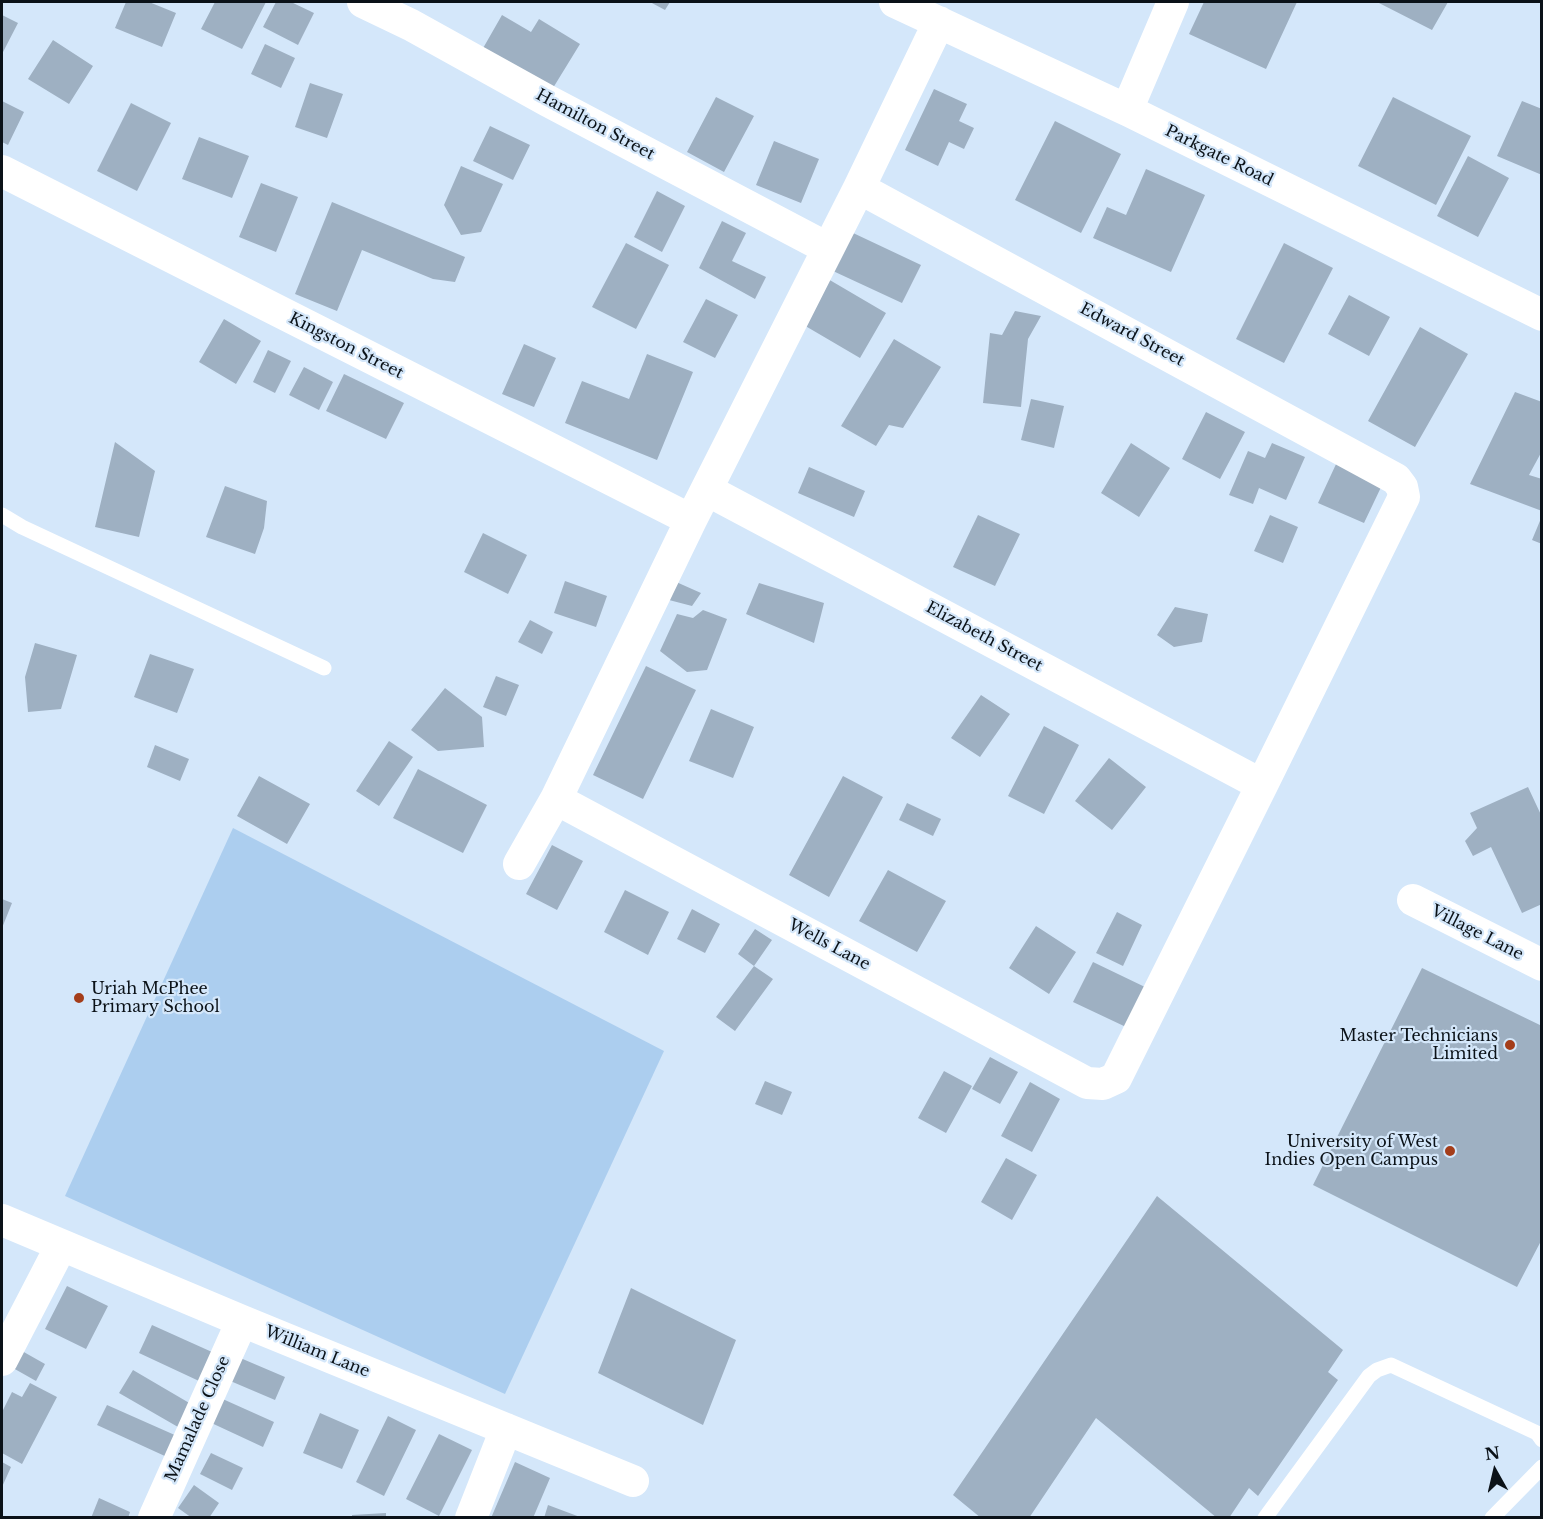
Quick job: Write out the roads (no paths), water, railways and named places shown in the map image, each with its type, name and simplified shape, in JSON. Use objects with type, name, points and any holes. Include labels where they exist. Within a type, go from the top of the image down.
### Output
[{"type":"street","name":"Hamilton Street","points":[[363,2],[411,25],[548,101],[827,248]]},
{"type":"street","name":"Parkgate Road","points":[[895,2],[1127,110],[1542,315]]},
{"type":"street","points":[[1127,110],[1173,2]]},
{"type":"street","points":[[519,864],[556,799],[691,520],[859,188],[939,22]]},
{"type":"street","name":"Kingston Street","points":[[2,171],[691,520]]},
{"type":"street","name":"Edward Street","points":[[859,188],[1396,478],[1402,487],[1404,497],[1262,785]]},
{"type":"street","name":"Elizabeth Street","points":[[707,490],[1262,785]]},
{"type":"street","name":"Wells Lane","points":[[556,799],[1087,1083],[1103,1084],[1116,1078],[1262,785]]},
{"type":"street","name":"Village Lane","points":[[1413,900],[1542,965]]},
{"type":"street","name":"William Lane","points":[[2,1220],[633,1481]]},
{"type":"street","points":[[2,1360],[62,1246]]},
{"type":"street","name":"Mamalade Close","points":[[154,1518],[242,1321]]},
{"type":"street","points":[[471,1518],[506,1429]]},
{"type":"lane","points":[[2,515],[22,527],[324,668]]},
{"type":"lane","points":[[1265,1518],[1369,1376],[1391,1365],[1537,1433],[1542,1440]]},
{"type":"lane","points":[[1492,1518],[1542,1467]]},
{"type":"place","name":"Uriah McPhee Primary School","points":[[79,998]]},
{"type":"place","name":"Master Technicians Limited","points":[[1510,1045]]},
{"type":"place","name":"University of West Indies Open Campus","points":[[1450,1151]]}]
